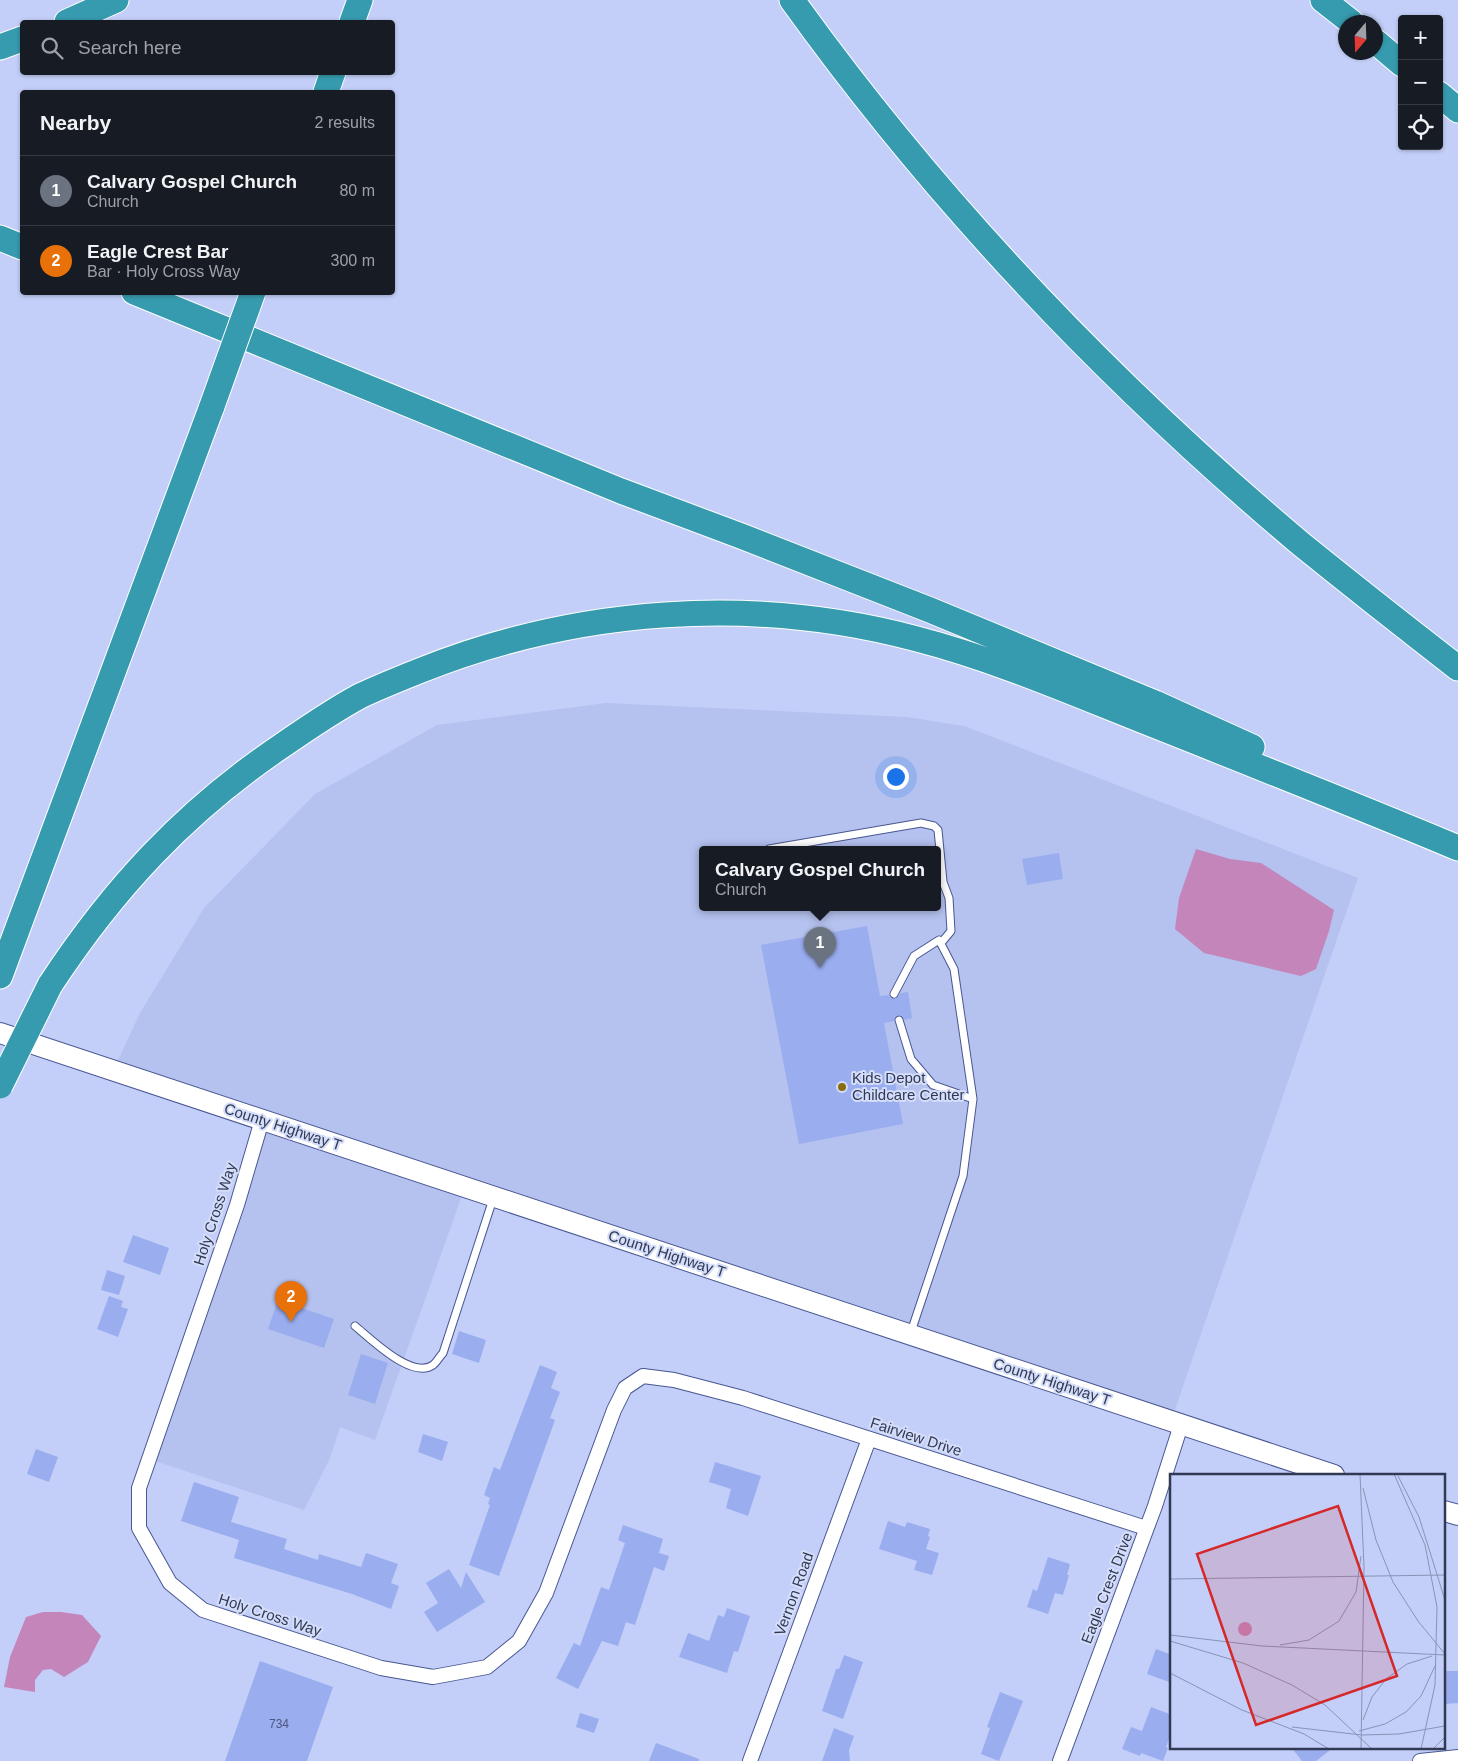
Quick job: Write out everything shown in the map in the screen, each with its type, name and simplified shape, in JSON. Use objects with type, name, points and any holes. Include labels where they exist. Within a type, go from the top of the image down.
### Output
[{"type":"highway","points":[[71,20],[116,0]]},
{"type":"highway","points":[[353,20],[360,0]]},
{"type":"highway","points":[[792,0],[826,48],[933,180],[994,250],[1115,374],[1219,472],[1301,543],[1458,668]]},
{"type":"highway","points":[[1323,0],[1342,15]]},
{"type":"highway","points":[[0,47],[20,40]]},
{"type":"highway","points":[[1383,48],[1398,61]]},
{"type":"highway","points":[[327,90],[332,75]]},
{"type":"highway","points":[[1443,97],[1458,110]]},
{"type":"highway","points":[[0,238],[20,246]]},
{"type":"highway","points":[[141,295],[621,491],[930,610],[1155,703],[1458,840]]},
{"type":"highway","points":[[3,967],[252,295]]},
{"type":"highway","points":[[0,1086],[50,985],[78,942],[97,918],[151,855],[203,806],[257,762],[361,696],[456,656],[518,638],[638,616],[717,613],[800,617],[858,626],[917,639],[1000,665],[1338,797],[1458,848]]},
{"type":"main road","name":"County Highway T","points":[[0,1034],[1331,1474]]},
{"type":"main road","points":[[1446,1511],[1458,1515]]},
{"type":"street","name":"Holy Cross Way","points":[[262,1120],[237,1205],[138,1488],[139,1528],[170,1583],[203,1610],[381,1668],[433,1677],[486,1667],[519,1641],[546,1593],[614,1410],[625,1388],[643,1376],[674,1380]]},
{"type":"street","name":"Fairview Drive","points":[[674,1380],[743,1398],[1146,1528]]},
{"type":"street","name":"Eagle Crest Drive","points":[[1060,1761],[1146,1528],[1181,1425]]},
{"type":"street","name":"Vernon Road","points":[[750,1761],[847,1496],[870,1439]]},
{"type":"street","points":[[1420,1761],[1458,1757]]},
{"type":"lane","points":[[787,846],[921,823],[934,826],[938,830],[940,846]]},
{"type":"lane","points":[[941,861],[943,882],[949,898],[951,931],[941,943]]},
{"type":"lane","points":[[894,994],[914,956],[939,940],[954,969],[973,1100],[963,1176],[910,1335]]},
{"type":"lane","points":[[899,1020],[911,1058],[933,1085],[973,1100]]},
{"type":"lane","points":[[355,1326],[381,1348],[408,1366],[420,1370],[433,1365],[443,1353],[494,1196]]},
{"type":"shaded area","points":[[606,703],[907,717],[964,726],[1358,878],[1171,1421],[465,1187],[375,1440],[340,1427],[330,1458],[304,1510],[149,1459],[262,1120],[113,1071],[140,1013],[204,908],[315,794],[437,725]]},
{"type":"shaded area","points":[[1196,849],[1230,859],[1261,863],[1334,910],[1316,969],[1301,976],[1204,953],[1175,929],[1179,898]]},
{"type":"shaded area","points":[[43,1612],[82,1615],[101,1636],[88,1662],[64,1677],[51,1669],[43,1670],[35,1680],[35,1692],[4,1687],[10,1657],[26,1617]]},
{"type":"building","points":[[1059,853],[1063,879],[1027,885],[1022,859]]},
{"type":"building","points":[[867,926],[880,996],[889,995],[895,999],[901,993],[908,992],[912,1018],[904,1020],[902,1016],[898,1015],[894,1021],[884,1023],[903,1124],[799,1144],[761,945]]},
{"type":"building","points":[[133,1235],[169,1248],[160,1275],[123,1262]]},
{"type":"building","points":[[107,1270],[125,1276],[119,1295],[101,1290]]},
{"type":"building","points":[[109,1296],[123,1301],[121,1307],[128,1309],[118,1337],[97,1329]]},
{"type":"building","points":[[278,1300],[334,1319],[324,1348],[268,1329]]},
{"type":"building","points":[[459,1331],[486,1340],[479,1363],[452,1354]]},
{"type":"building","points":[[361,1354],[388,1363],[375,1404],[348,1395]]},
{"type":"building","points":[[540,1365],[557,1372],[551,1388],[560,1392],[550,1418],[555,1420],[499,1576],[469,1565],[490,1505],[488,1504],[490,1498],[484,1495],[494,1467],[500,1470]]},
{"type":"building","points":[[423,1434],[448,1442],[442,1461],[418,1452]]},
{"type":"building","points":[[36,1449],[58,1457],[49,1482],[27,1474]]},
{"type":"building","points":[[715,1462],[761,1476],[748,1516],[726,1508],[731,1489],[709,1482]]},
{"type":"building","points":[[194,1482],[239,1497],[231,1522],[287,1539],[284,1549],[318,1560],[319,1554],[361,1567],[366,1553],[398,1564],[391,1583],[399,1586],[391,1609],[352,1594],[234,1558],[239,1540],[181,1521]]},
{"type":"building","points":[[888,1521],[905,1527],[907,1522],[930,1529],[928,1536],[930,1537],[926,1549],[939,1553],[932,1575],[914,1570],[917,1561],[879,1549]]},
{"type":"building","points":[[623,1525],[663,1539],[659,1553],[669,1556],[664,1571],[654,1567],[635,1625],[626,1622],[618,1646],[602,1641],[578,1689],[556,1678],[574,1643],[580,1646],[601,1587],[609,1590],[625,1543],[618,1540]]},
{"type":"building","points":[[1048,1557],[1070,1564],[1063,1595],[1055,1593],[1048,1614],[1027,1607],[1033,1589],[1037,1591]]},
{"type":"building","points":[[449,1569],[461,1588],[466,1572],[485,1602],[437,1632],[424,1612],[438,1603],[426,1583]]},
{"type":"building","points":[[727,1608],[750,1616],[738,1652],[734,1651],[727,1673],[679,1657],[688,1633],[709,1641],[718,1615],[724,1617]]},
{"type":"building","points":[[1156,1649],[1170,1654],[1170,1682],[1147,1674]]},
{"type":"building","points":[[844,1655],[863,1662],[843,1719],[822,1711],[836,1669],[839,1669]]},
{"type":"building","points":[[260,1661],[333,1687],[307,1761],[225,1761]]},
{"type":"building","points":[[1446,1671],[1458,1671],[1458,1703],[1446,1704]]},
{"type":"building","points":[[1000,1692],[1023,1701],[999,1761],[981,1754],[990,1728],[987,1727]]},
{"type":"building","points":[[1151,1707],[1170,1714],[1170,1736],[1163,1761],[1141,1753],[1140,1756],[1122,1749],[1131,1727],[1142,1731]]},
{"type":"building","points":[[580,1713],[599,1719],[594,1733],[576,1727]]},
{"type":"building","points":[[834,1728],[854,1736],[849,1750],[850,1761],[822,1761]]},
{"type":"building","points":[[656,1743],[699,1759],[699,1761],[649,1761]]},
{"type":"building","points":[[1292,1748],[1333,1748],[1316,1761],[1302,1761]]},
{"type":"place","name":"Calvary Gospel Church","points":[[820,968]]},
{"type":"place","name":"Kids Depot Childcare Center","points":[[842,1087]]},
{"type":"place","name":"Eagle Crest Bar","points":[[291,1322]]}]
